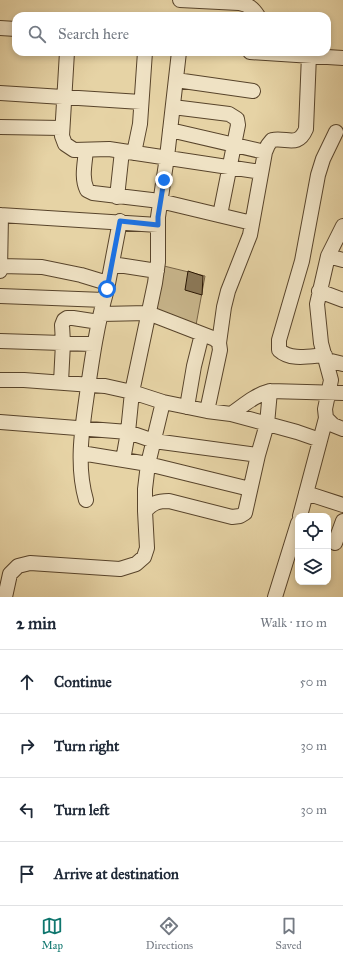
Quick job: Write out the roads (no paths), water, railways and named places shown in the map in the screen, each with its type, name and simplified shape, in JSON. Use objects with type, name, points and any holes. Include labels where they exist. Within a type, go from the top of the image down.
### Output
[{"type":"street","points":[[180,0],[240,3],[248,5],[255,12]]},
{"type":"street","points":[[0,28],[12,29]]},
{"type":"street","points":[[67,56],[62,136],[65,144],[74,150],[109,149],[261,172]]},
{"type":"street","points":[[117,197],[128,152],[140,124],[145,56]]},
{"type":"street","points":[[122,460],[128,432],[132,392],[157,271],[160,202],[167,158],[179,56]]},
{"type":"street","points":[[206,411],[220,350],[219,343],[224,307],[228,292],[246,247],[265,152],[272,140],[278,138],[291,141],[298,140],[303,136],[308,123],[309,56]]},
{"type":"street","points":[[320,56],[343,58]]},
{"type":"street","points":[[176,80],[253,91]]},
{"type":"street","points":[[0,93],[141,102]]},
{"type":"street","points":[[173,107],[230,114],[237,119],[238,125],[220,215]]},
{"type":"street","points":[[0,127],[62,128]]},
{"type":"street","points":[[170,130],[265,152]]},
{"type":"street","points":[[336,132],[318,175],[303,255],[278,340],[279,350],[283,354],[290,357],[326,358],[343,364]]},
{"type":"street","points":[[86,150],[83,176],[87,190],[93,193],[160,202],[252,223]]},
{"type":"street","points":[[105,295],[104,282],[58,270],[42,267],[0,268],[0,214],[120,221],[158,225]]},
{"type":"street","points":[[86,500],[82,484],[81,453],[88,384],[94,344],[120,221]]},
{"type":"street","points":[[336,393],[321,343],[317,304],[328,256],[343,226]]},
{"type":"street","points":[[328,256],[343,260]]},
{"type":"street","points":[[112,264],[157,271]]},
{"type":"street","points":[[319,291],[343,300]]},
{"type":"street","points":[[0,296],[105,295]]},
{"type":"street","points":[[61,382],[63,343],[62,326],[64,320],[67,318],[100,318],[148,313],[215,339],[219,343]]},
{"type":"street","points":[[187,407],[194,366],[202,334]]},
{"type":"street","points":[[0,341],[94,344]]},
{"type":"street","points":[[0,380],[61,382],[105,386],[132,392],[163,402],[206,411],[231,414],[320,440]]},
{"type":"street","points":[[231,414],[251,399],[270,391],[336,393]]},
{"type":"street","points":[[146,511],[153,503],[168,501],[232,517],[240,516],[245,513],[258,455],[267,424],[270,391]]},
{"type":"street","points":[[301,513],[326,418],[325,409],[336,393]]},
{"type":"street","points":[[4,597],[10,574],[18,566],[30,563],[120,569],[136,564],[144,557],[147,548],[145,489],[148,464],[163,402]]},
{"type":"street","points":[[326,418],[333,425],[343,429]]},
{"type":"street","points":[[0,422],[128,432],[154,441],[258,455]]},
{"type":"street","points":[[81,453],[148,464],[250,489]]},
{"type":"street","points":[[306,493],[343,505]]},
{"type":"street","points":[[335,543],[343,521]]},
{"type":"street","points":[[275,597],[295,533]]}]
